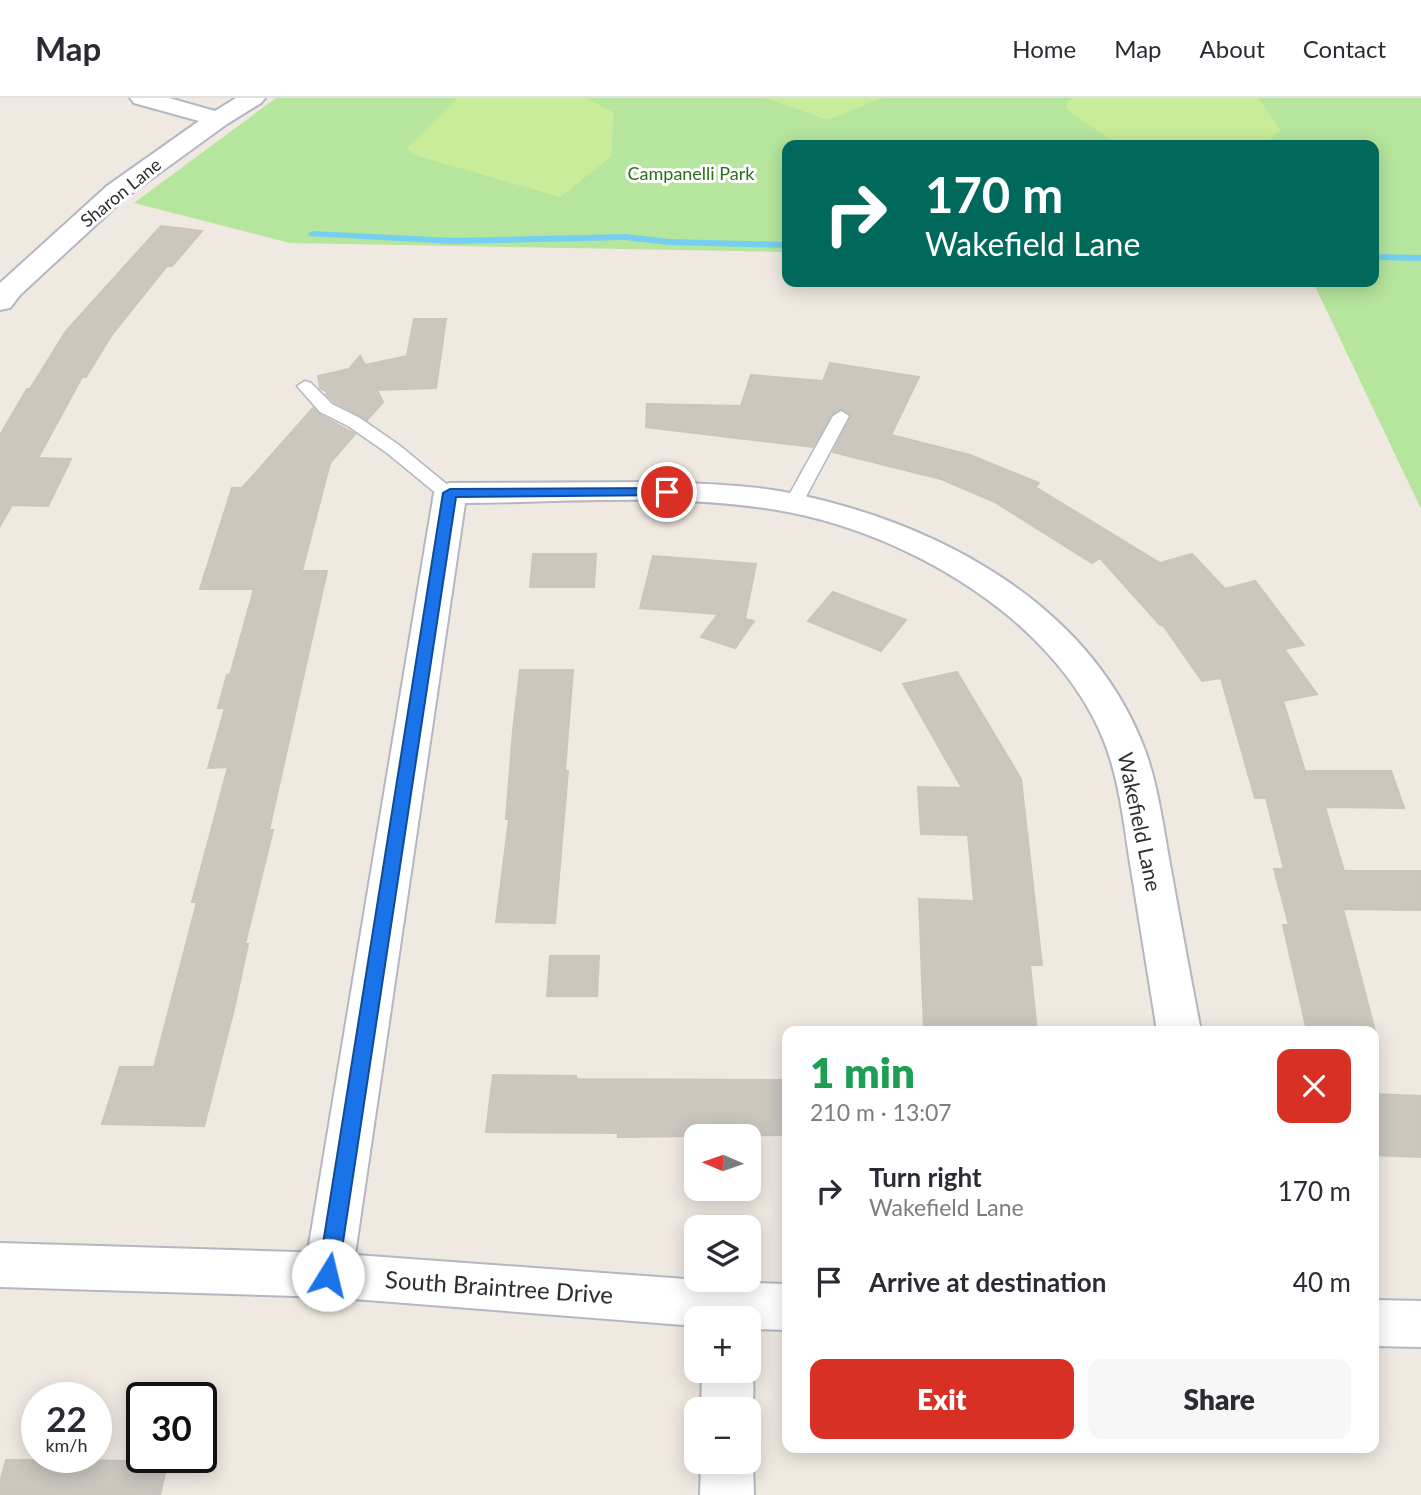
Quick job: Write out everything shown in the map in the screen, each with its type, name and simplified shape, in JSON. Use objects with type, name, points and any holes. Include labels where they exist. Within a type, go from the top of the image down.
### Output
[{"type":"street","points":[[142,98],[218,119]]},
{"type":"street","name":"Sharon Lane","points":[[3,293],[116,192],[218,119],[253,98]]},
{"type":"street","name":"Wakefield Lane","points":[[449,495],[667,492],[793,503],[888,530],[938,553],[1018,604],[1073,659],[1102,700],[1120,735],[1132,772],[1178,1026]]},
{"type":"street","points":[[328,1275],[449,495]]},
{"type":"street","name":"South Braintree Drive","points":[[0,1265],[328,1275],[684,1308]]},
{"type":"street","name":"South Braintree Drive","points":[[761,1309],[782,1307]]},
{"type":"street","points":[[1379,1322],[1421,1324]]},
{"type":"street","points":[[727,1474],[727,1495]]},
{"type":"lane","points":[[305,386],[326,408],[354,422],[393,449],[449,495]]},
{"type":"lane","points":[[793,503],[841,416]]},
{"type":"green space","name":"Campanelli Park","points":[[276,98],[1421,98],[1421,509],[1315,287],[1379,287],[1379,140],[782,140],[782,252],[290,243],[134,203]]},
{"type":"green space","points":[[457,98],[587,98],[614,113],[611,157],[560,197],[414,155],[407,148]]},
{"type":"green space","points":[[765,98],[883,98],[828,120]]},
{"type":"green space","points":[[1075,98],[1258,98],[1281,130],[1270,140],[1111,140],[1066,109],[1067,101]]},
{"type":"building","points":[[161,226],[202,231],[172,266],[167,266],[111,336],[86,377],[82,377],[38,458],[71,459],[48,506],[12,505],[0,526],[0,435],[66,331]]},
{"type":"building","points":[[414,319],[446,319],[436,388],[377,390],[383,402],[367,420],[334,402],[326,394],[328,392],[320,388],[318,376],[349,369],[360,356],[365,365],[407,356]]},
{"type":"building","points":[[830,363],[919,377],[891,435],[970,455],[1039,483],[1035,487],[1160,563],[1192,554],[1225,589],[1255,581],[1304,645],[1284,649],[1317,694],[1283,701],[1305,771],[1391,771],[1404,808],[1325,807],[1344,871],[1421,871],[1421,910],[1343,909],[1374,1026],[1306,1026],[1283,925],[1289,925],[1274,869],[1284,869],[1266,798],[1255,798],[1221,678],[1202,681],[1163,625],[1160,625],[1100,558],[1092,563],[995,502],[941,479],[833,452],[851,417],[842,409],[831,415],[813,447],[646,427],[647,404],[741,406],[751,375],[823,381]]},
{"type":"building","points":[[313,408],[355,434],[330,463],[302,571],[327,571],[269,830],[273,830],[245,944],[248,944],[234,1009],[204,1126],[102,1124],[120,1067],[154,1067],[197,902],[192,902],[228,767],[208,768],[225,708],[218,708],[254,589],[200,589],[232,488],[242,488]]},
{"type":"building","points":[[533,554],[596,554],[594,587],[530,587]]},
{"type":"building","points":[[653,556],[756,564],[745,619],[754,621],[735,648],[701,637],[718,614],[640,608]]},
{"type":"building","points":[[833,592],[906,620],[881,651],[808,621]]},
{"type":"building","points":[[520,670],[573,670],[565,771],[568,771],[555,923],[496,922],[509,819],[506,819]]},
{"type":"building","points":[[957,672],[1021,779],[1042,965],[1030,965],[1036,1026],[924,1026],[919,899],[974,901],[968,835],[921,834],[918,787],[962,788],[903,684]]},
{"type":"building","points":[[550,956],[599,956],[597,996],[547,996]]},
{"type":"building","points":[[493,1075],[576,1076],[576,1079],[782,1080],[782,1135],[761,1135],[761,1124],[684,1124],[684,1136],[618,1137],[618,1133],[486,1132]]},
{"type":"building","points":[[1379,1094],[1421,1096],[1421,1157],[1379,1155]]},
{"type":"building","points":[[6,1460],[21,1460],[21,1473],[112,1473],[112,1461],[126,1461],[126,1473],[165,1473],[160,1495],[0,1495],[0,1482]]},
{"type":"waterway","points":[[312,234],[453,241],[625,237],[669,242],[782,245]]},
{"type":"waterway","points":[[1379,257],[1421,258]]},
{"type":"route","points":[[328,1275],[450,493],[667,492]]}]
